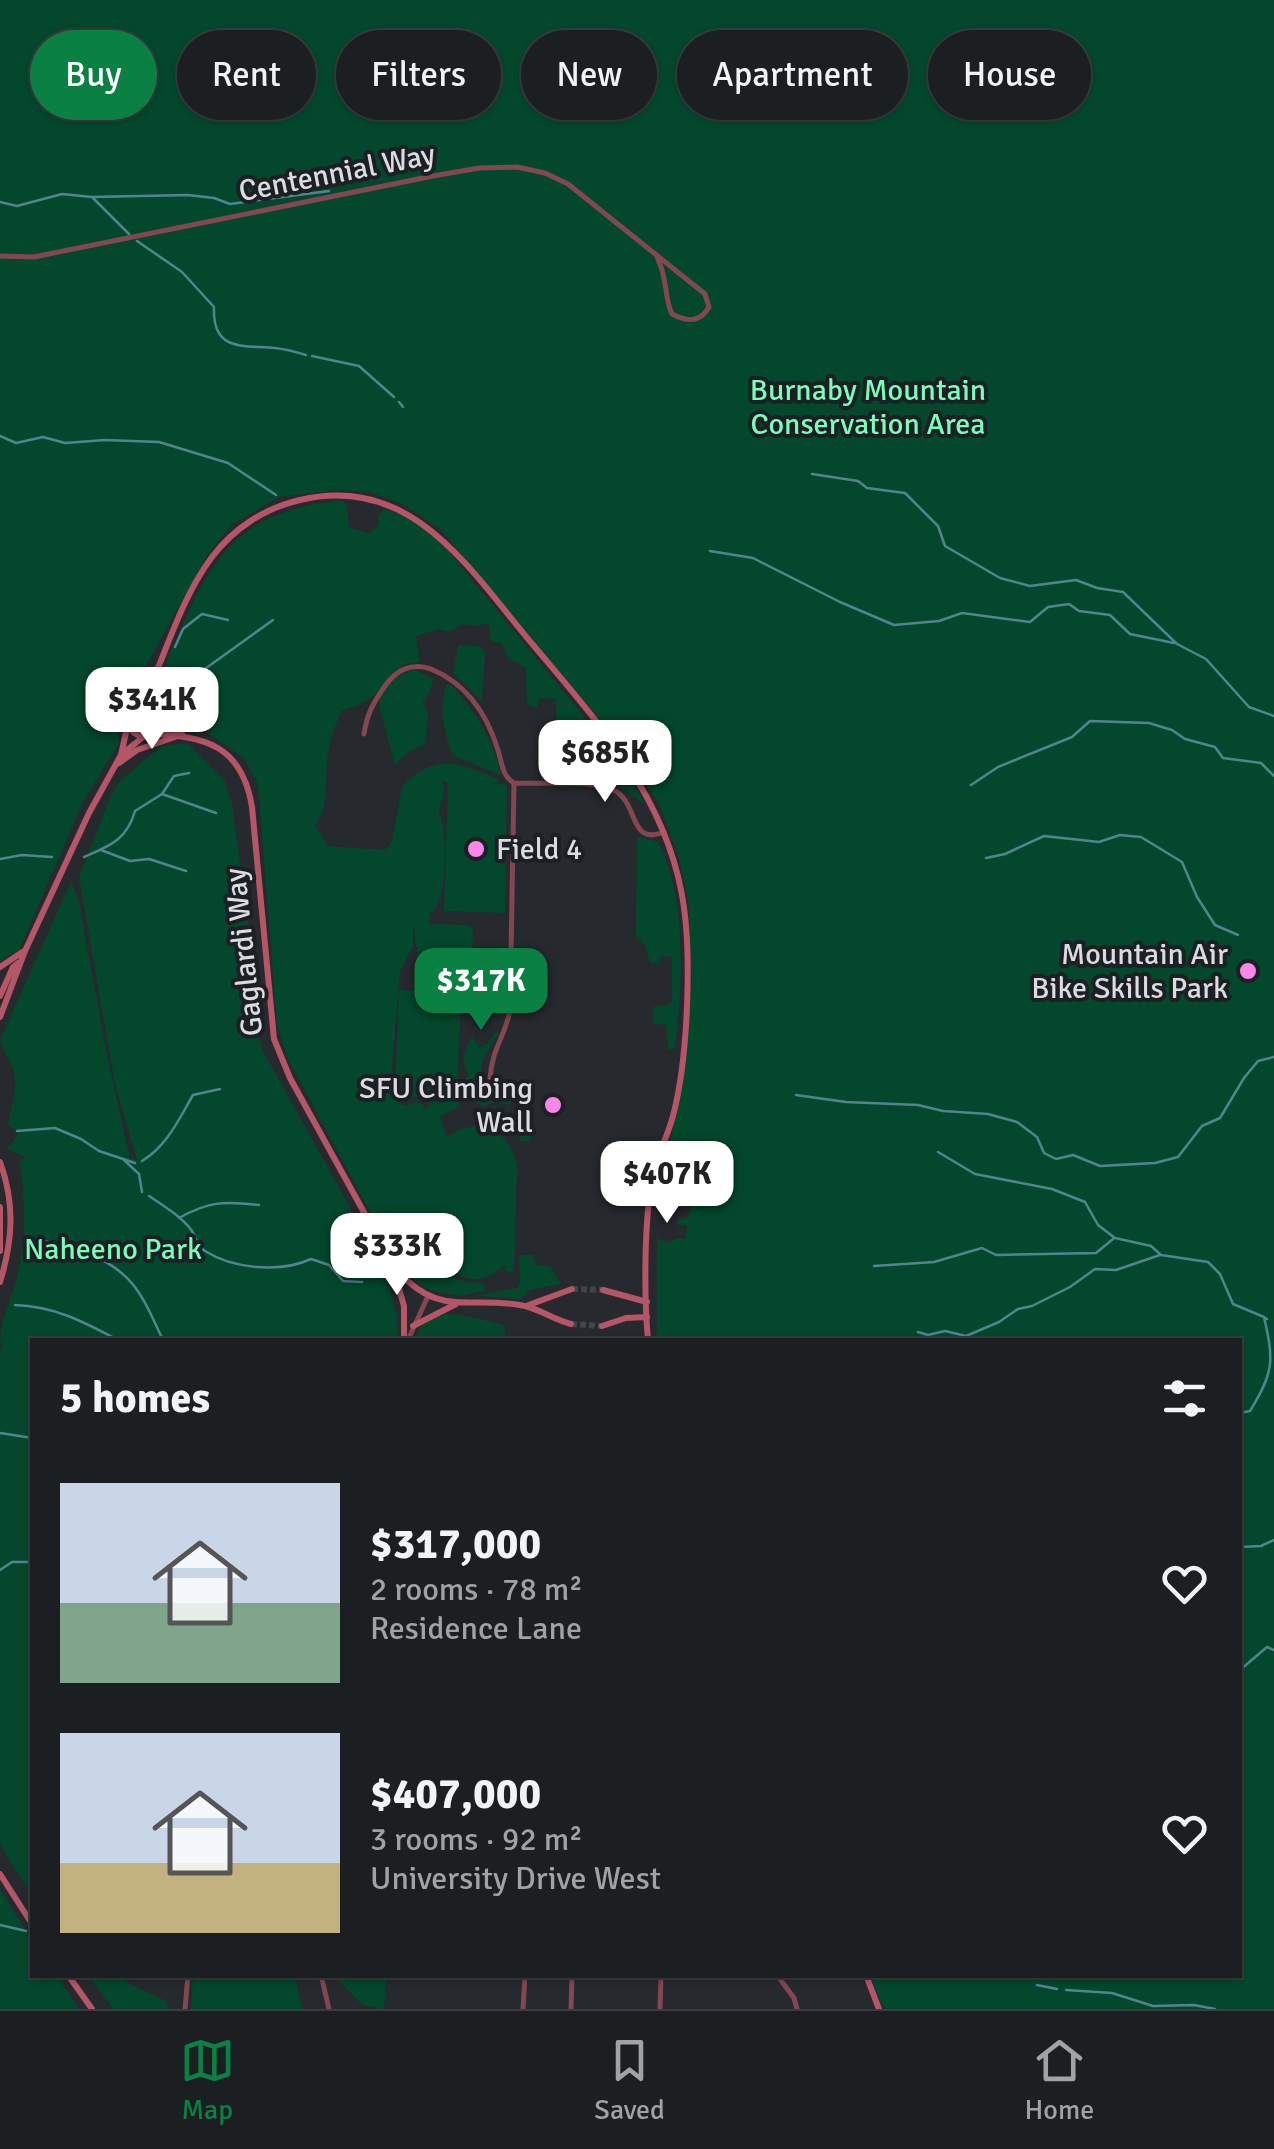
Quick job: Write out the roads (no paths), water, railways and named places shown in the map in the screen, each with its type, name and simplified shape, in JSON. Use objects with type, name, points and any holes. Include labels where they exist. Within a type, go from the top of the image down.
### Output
[{"type":"street","name":"Centennial Way","points":[[0,256],[34,257],[433,176],[504,167],[557,178],[580,193],[704,294],[708,307],[703,315],[688,320],[672,314],[667,281],[657,258]]},
{"type":"street","points":[[0,1017],[24,951],[120,755],[130,727],[130,714],[141,707],[202,572],[221,546],[245,525],[276,507],[318,496],[356,497],[385,504],[420,520],[445,541],[606,732],[637,777],[664,832],[681,888],[687,966],[674,1114],[650,1188],[648,1338]]},
{"type":"street","points":[[120,755],[155,728],[160,665]]},
{"type":"street","points":[[364,734],[367,712],[393,674],[424,666],[449,677],[474,701],[492,732],[506,778],[514,783],[609,788],[627,802],[641,832],[650,836],[664,832]]},
{"type":"street","points":[[141,707],[155,716]]},
{"type":"street","name":"Gaglardi Way","points":[[155,716],[183,735],[221,749],[241,770],[248,784],[274,1038],[282,1063],[392,1266],[408,1284],[428,1296],[457,1304],[524,1306],[571,1324]]},
{"type":"street","points":[[130,727],[136,734],[147,735]]},
{"type":"street","name":"Gaglardi Way","points":[[147,735],[183,735]]},
{"type":"street","points":[[114,766],[137,750],[183,735]]},
{"type":"street","points":[[490,1078],[494,1045],[507,1026],[510,1010],[514,783]]},
{"type":"street","points":[[0,967],[24,951]]},
{"type":"street","points":[[0,996],[19,962]]},
{"type":"street","points":[[0,1162],[12,1211],[9,1250],[0,1282]]},
{"type":"street","points":[[0,1207],[0,1251]]},
{"type":"street","points":[[392,1266],[404,1306],[406,1338]]},
{"type":"street","name":"Gaglardi Way","points":[[524,1306],[572,1289]]},
{"type":"street","points":[[603,1290],[647,1310]]},
{"type":"street","points":[[407,1338],[428,1296]]},
{"type":"street","points":[[413,1326],[457,1304]]},
{"type":"street","points":[[602,1326],[647,1310]]},
{"type":"street","points":[[0,1874],[30,1921]]},
{"type":"street","points":[[70,1978],[92,2009]]},
{"type":"street","points":[[185,2009],[188,1978]]},
{"type":"street","points":[[322,1978],[329,2009]]},
{"type":"street","points":[[524,2009],[525,1978]]},
{"type":"street","points":[[571,2009],[572,1978]]},
{"type":"street","points":[[660,2009],[661,1978]]},
{"type":"street","points":[[779,1978],[797,2009]]},
{"type":"street","points":[[867,1978],[879,2009]]},
{"type":"waterway","points":[[0,202],[17,206],[62,194],[188,195],[230,204],[329,191]]},
{"type":"waterway","points":[[92,197],[129,234]]},
{"type":"waterway","points":[[137,241],[182,272],[214,307],[218,332],[224,339],[241,346],[279,348],[306,355]]},
{"type":"waterway","points":[[312,356],[359,366],[394,397]]},
{"type":"waterway","points":[[399,402],[403,407]]},
{"type":"waterway","points":[[0,436],[16,443],[43,437],[65,443],[159,442],[228,463],[276,495]]},
{"type":"waterway","points":[[812,474],[905,493],[938,526],[945,546],[1000,578],[1030,586],[1076,580],[1123,592],[1177,644],[1206,659],[1249,707],[1274,716]]},
{"type":"waterway","points":[[710,551],[753,558],[894,625],[939,621],[962,613],[1030,622],[1048,607],[1069,604],[1079,611],[1110,615],[1130,634],[1174,643]]},
{"type":"waterway","points":[[175,647],[183,629],[202,614],[228,620]]},
{"type":"waterway","points":[[165,673],[182,679],[202,671],[273,620]]},
{"type":"waterway","points":[[971,785],[998,767],[1072,737],[1090,721],[1149,723],[1215,747],[1223,758],[1261,763],[1274,776]]},
{"type":"waterway","points":[[84,857],[116,841],[135,811],[162,794],[174,776],[189,773]]},
{"type":"waterway","points":[[162,794],[216,813]]},
{"type":"waterway","points":[[986,858],[1044,836],[1099,842],[1120,835],[1141,837],[1182,862],[1215,925],[1238,935]]},
{"type":"waterway","points":[[101,850],[130,861],[149,859],[186,871]]},
{"type":"waterway","points":[[0,859],[22,855],[52,857]]},
{"type":"waterway","points":[[796,1095],[988,1114],[1017,1122],[1037,1137],[1044,1153],[1056,1159],[1073,1155],[1100,1166],[1155,1163],[1178,1157],[1202,1126],[1220,1118],[1258,1061],[1274,1057]]},
{"type":"waterway","points":[[142,1161],[165,1140],[193,1095],[220,1089]]},
{"type":"waterway","points":[[17,1131],[55,1128],[99,1151],[135,1163]]},
{"type":"waterway","points":[[938,1152],[975,1174],[1052,1189],[1085,1202],[1098,1225],[1115,1238],[1151,1246],[1161,1255],[1208,1262],[1220,1274],[1233,1304],[1264,1317]]},
{"type":"waterway","points":[[124,1160],[139,1174],[142,1192]]},
{"type":"waterway","points":[[149,1196],[183,1221],[200,1247],[216,1257],[257,1267],[286,1266],[311,1259],[329,1265],[343,1281],[362,1282]]},
{"type":"waterway","points":[[179,1218],[218,1204],[259,1205]]},
{"type":"waterway","points":[[874,1266],[934,1262],[982,1248],[996,1255],[1096,1253],[1113,1239]]},
{"type":"waterway","points":[[31,1240],[75,1248],[117,1269],[141,1296],[162,1338]]},
{"type":"waterway","points":[[918,1332],[928,1335],[945,1331],[966,1336],[1070,1287],[1095,1269],[1116,1270],[1160,1255]]},
{"type":"waterway","points":[[15,1305],[56,1312],[114,1338]]},
{"type":"waterway","points":[[1242,1413],[1250,1411],[1268,1376],[1270,1356],[1264,1317],[1267,1319]]},
{"type":"waterway","points":[[0,1433],[30,1438]]},
{"type":"waterway","points":[[1242,1547],[1261,1546],[1274,1540]]},
{"type":"waterway","points":[[0,1570],[12,1562],[30,1562]]},
{"type":"waterway","points":[[1242,1668],[1267,1647],[1274,1650]]},
{"type":"waterway","points":[[0,1925],[26,1931]]},
{"type":"waterway","points":[[1037,1985],[1057,1989]]},
{"type":"waterway","points":[[1066,1990],[1112,1993],[1153,2006],[1215,2009]]},
{"type":"tunnel","points":[[572,1289],[603,1290]]},
{"type":"tunnel","points":[[571,1324],[602,1326]]},
{"type":"place","name":"Field 4","points":[[476,849]]},
{"type":"place","name":"Mountain Air Bike Skills Park","points":[[1248,971]]},
{"type":"place","name":"SFU Climbing Wall","points":[[553,1105]]},
{"type":"park label","name":"Burnaby Mountain Conservation Area","points":[[868,407]]},
{"type":"park label","name":"Naheeno Park","points":[[113,1249]]}]
